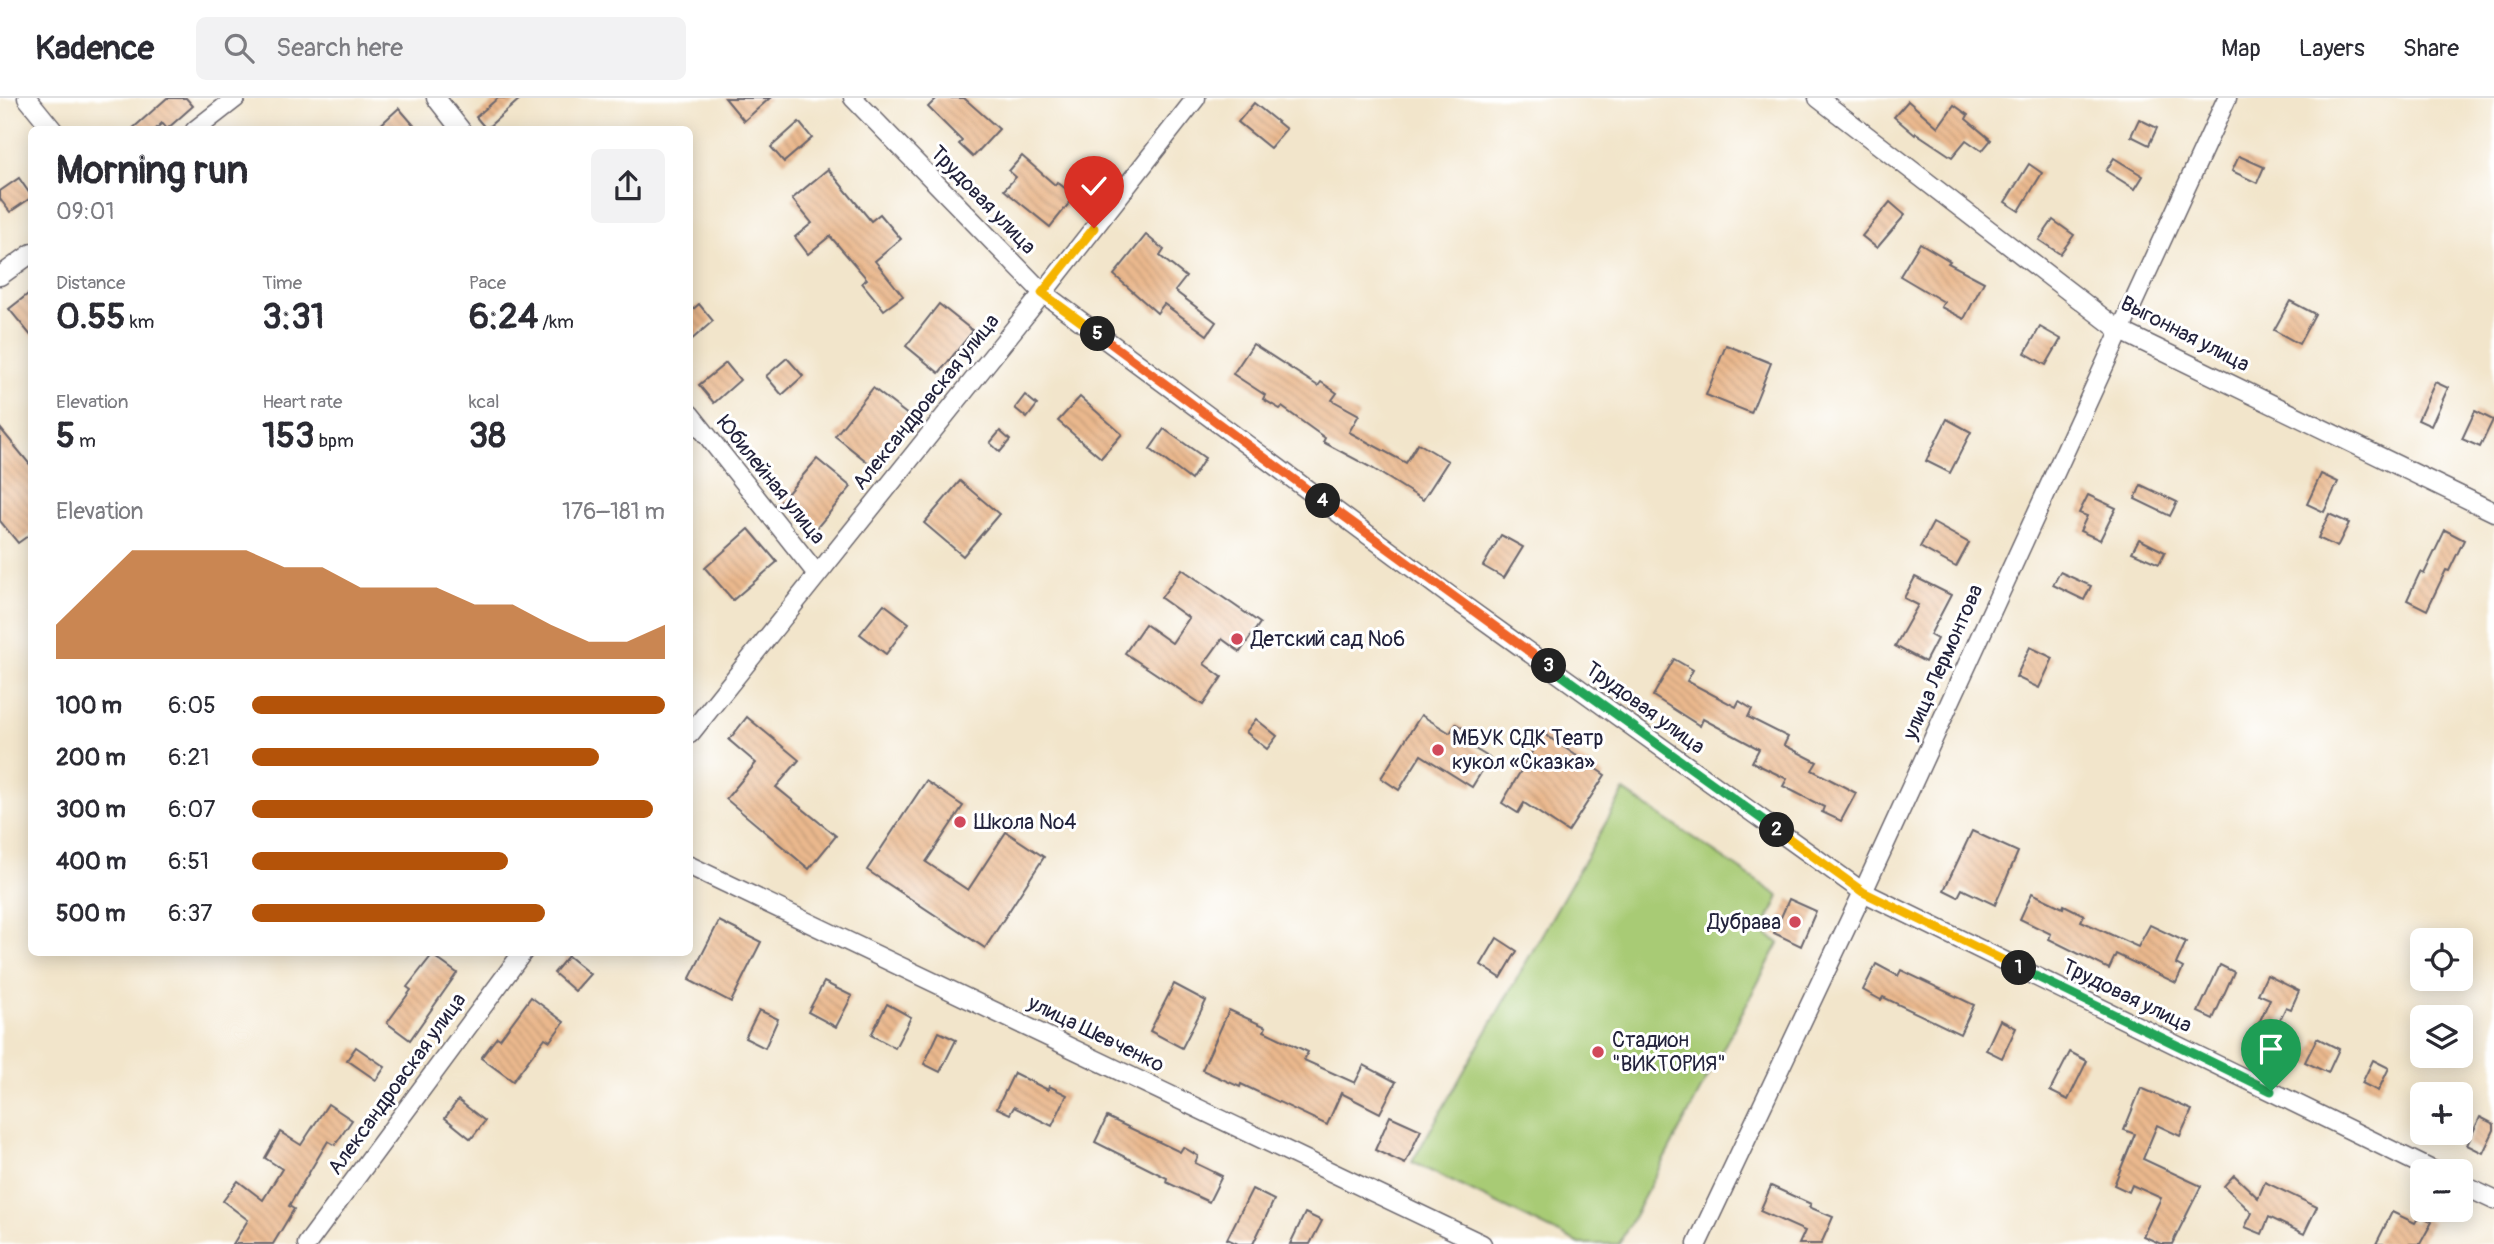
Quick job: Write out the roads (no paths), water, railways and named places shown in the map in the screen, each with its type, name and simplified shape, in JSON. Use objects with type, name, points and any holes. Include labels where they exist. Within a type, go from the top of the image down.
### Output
[{"type":"street","points":[[27,98],[50,126]]},
{"type":"street","points":[[200,126],[236,98]]},
{"type":"street","points":[[436,98],[458,126]]},
{"type":"street","name":"Трудовая улица","points":[[853,98],[1042,293],[1449,595],[1863,892],[2410,1159]]},
{"type":"street","name":"Александровская улица","points":[[693,730],[1195,98]]},
{"type":"street","name":"Выгонная улица","points":[[1818,98],[2119,330],[2494,512]]},
{"type":"street","name":"улица Лермонтова","points":[[1697,1244],[1863,892],[2227,98]]},
{"type":"street","points":[[0,276],[28,256]]},
{"type":"street","name":"Юбилейная улица","points":[[693,418],[817,574]]},
{"type":"street","name":"улица Шевченко","points":[[693,867],[1482,1244]]},
{"type":"street","name":"Александровская улица","points":[[307,1244],[520,956]]},
{"type":"street","points":[[2473,1190],[2494,1200]]},
{"type":"place","name":"Детский сад №6","points":[[1237,639]]},
{"type":"place","name":"МБУК СДК Театр кукол «Сказка»","points":[[1438,750]]},
{"type":"place","name":"Школа №4","points":[[960,822]]},
{"type":"place","name":"Дубрава","points":[[1795,922]]},
{"type":"place","name":"Стадион \"ВИКТОРИЯ\"","points":[[1598,1052]]}]
